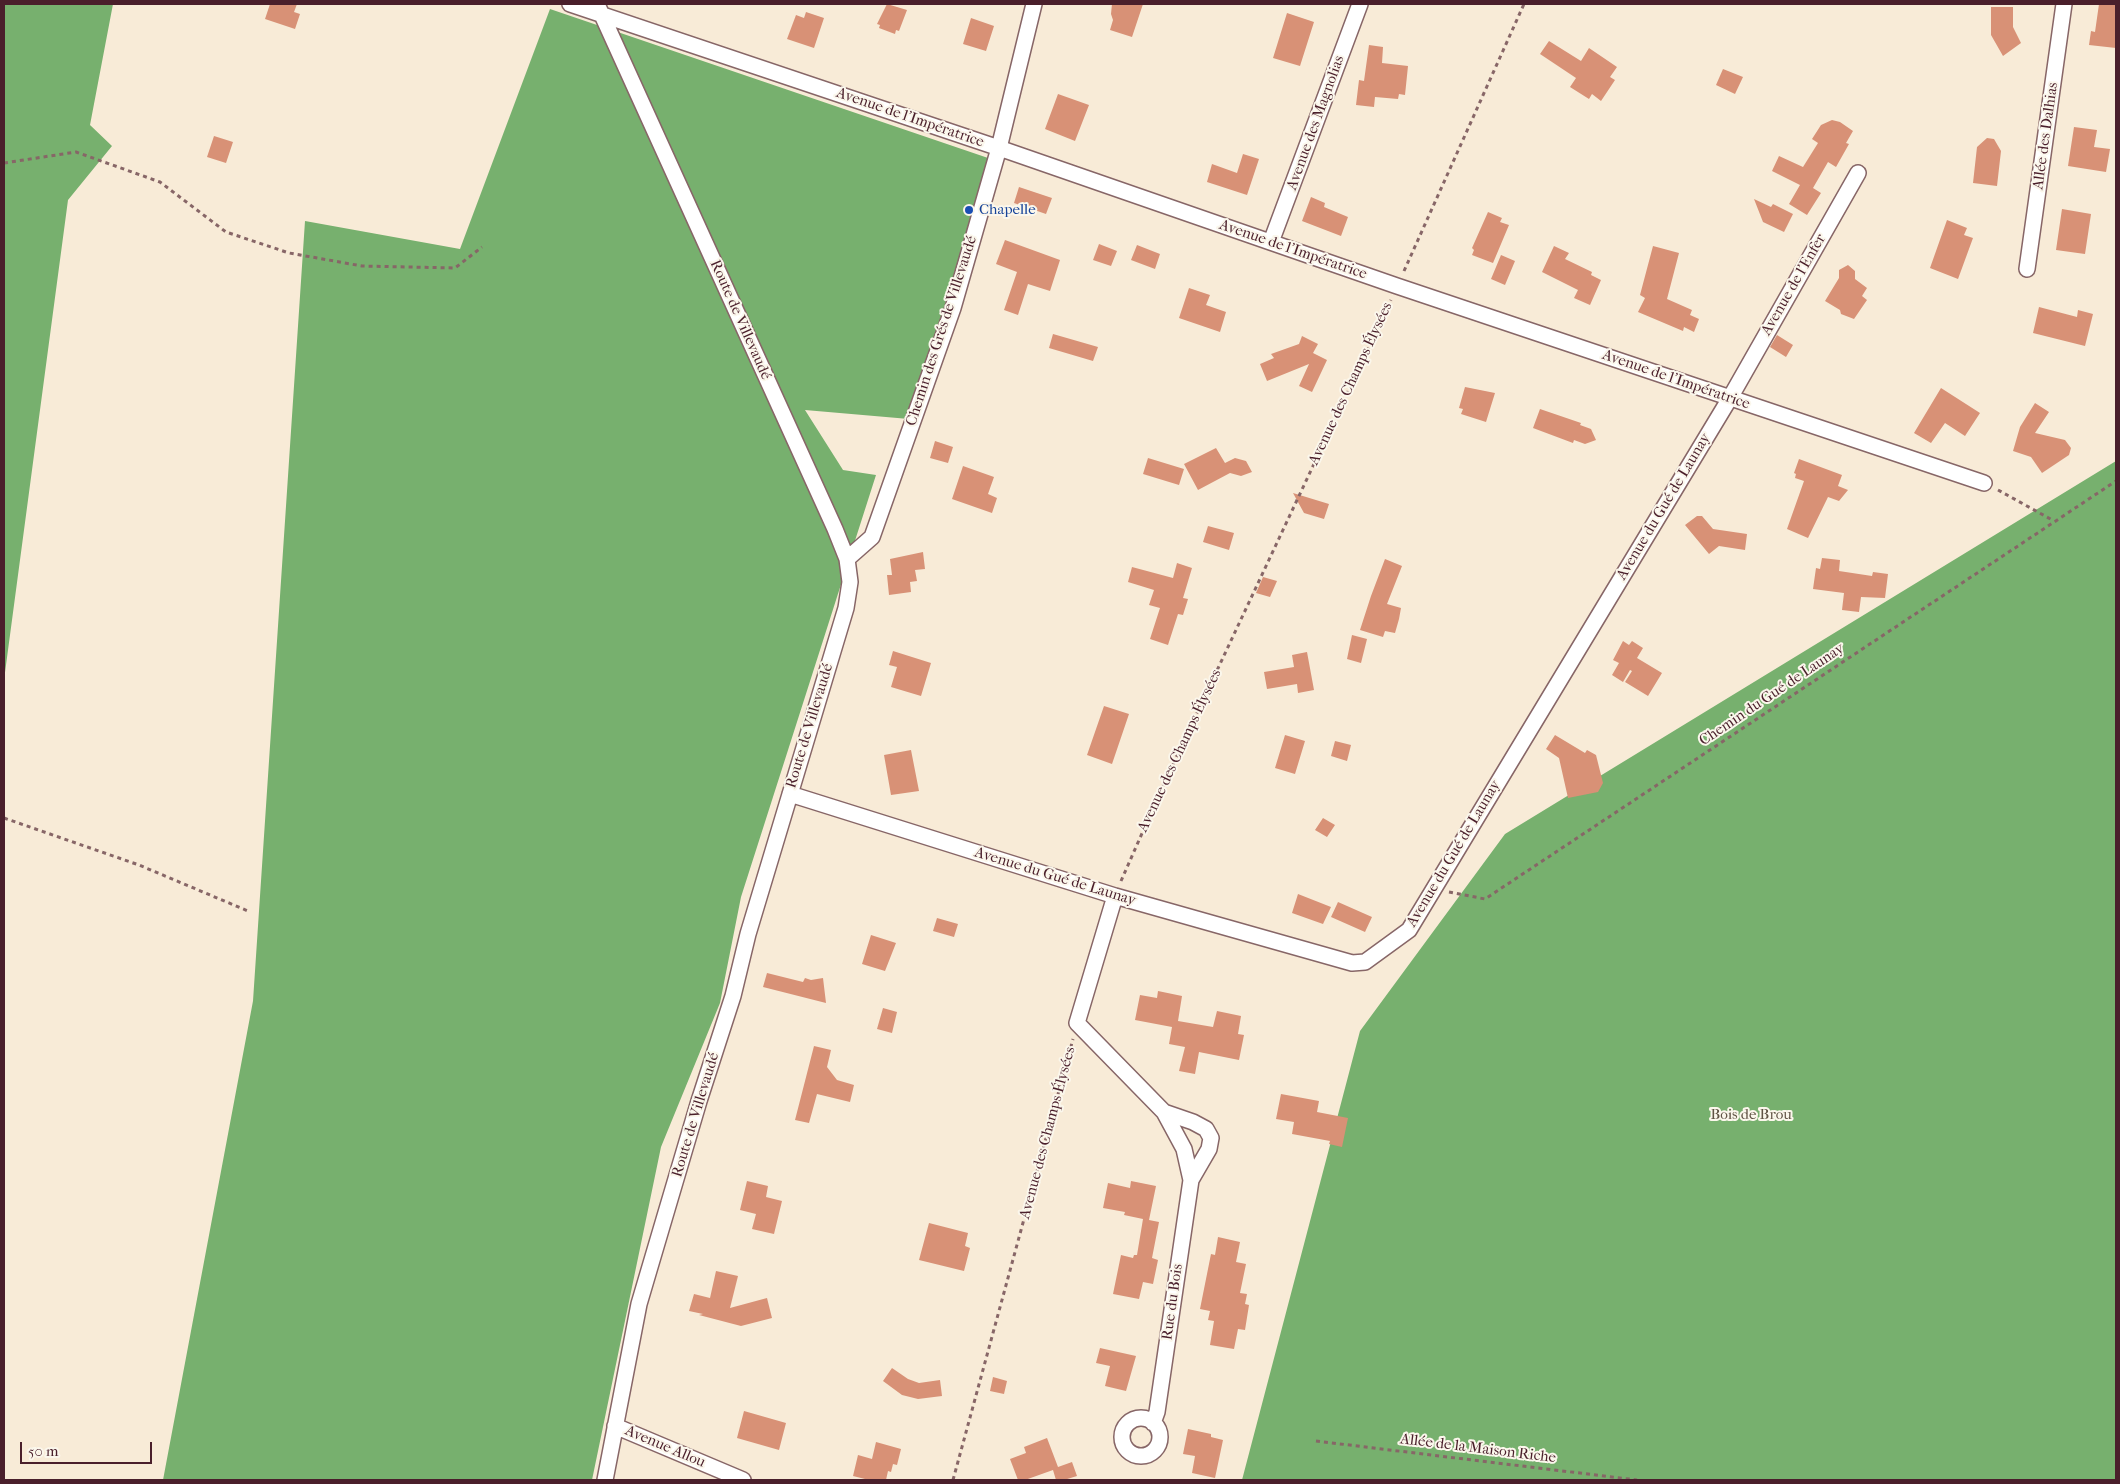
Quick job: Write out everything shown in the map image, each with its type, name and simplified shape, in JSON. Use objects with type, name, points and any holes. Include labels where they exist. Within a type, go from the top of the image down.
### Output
[{"type":"street","name":"Avenue de l'Impératrice","points":[[570,4],[602,7],[999,148],[1397,286],[1984,483]]},
{"type":"street","name":"Chemin des Grés de Villevaudé","points":[[847,559],[872,537],[953,308],[999,148],[1034,4]]},
{"type":"street","name":"Avenue des Magnolias","points":[[1271,242],[1360,4]]},
{"type":"street","name":"Allée des Dalhias","points":[[2027,269],[2064,4]]},
{"type":"street","name":"Route de Villevaudé","points":[[602,7],[847,559],[850,582],[846,608],[748,934],[733,996],[639,1304],[605,1480]]},
{"type":"street","name":"Avenue de l'Enfer","points":[[1730,398],[1858,173]]},
{"type":"street","name":"Avenue du Gué de Launay","points":[[790,794],[1115,896],[1352,963],[1365,962],[1409,930],[1730,398]]},
{"type":"street","points":[[1077,1023],[1115,896]]},
{"type":"street","name":"Rue du Bois","points":[[1077,1023],[1164,1112],[1184,1149],[1191,1180],[1157,1412],[1153,1423]]},
{"type":"street","name":"Rue du Bois","points":[[1164,1112],[1193,1122],[1206,1129],[1211,1138],[1209,1149],[1191,1180]]},
{"type":"street","name":"Avenue Allou","points":[[615,1426],[743,1480]]},
{"type":"path","name":"Avenue des Champs Élysées","points":[[1115,896],[1166,779],[1397,286],[1524,4]]},
{"type":"path","points":[[4,162],[76,152],[160,182],[226,232],[298,255],[362,266],[455,268],[482,247]]},
{"type":"path","name":"Chemin du Gué de Launay","points":[[1434,889],[1485,899],[2116,481]]},
{"type":"path","points":[[1984,483],[2054,521]]},
{"type":"path","points":[[4,818],[140,865],[248,911]]},
{"type":"path","name":"Avenue des Champs Élysées","points":[[953,1480],[1077,1023]]},
{"type":"path","name":"Allée de la Maison Riche","points":[[1316,1441],[1637,1480]]},
{"type":"green space","points":[[4,4],[113,4],[90,125],[112,146],[68,200],[4,680]]},
{"type":"green space","points":[[550,9],[991,159],[909,419],[805,410],[843,470],[876,475],[741,897],[720,1003],[661,1147],[592,1480],[163,1480],[253,1001],[305,221],[460,249]]},
{"type":"green space","name":"Bois de Brou","points":[[2116,461],[2116,1480],[1242,1480],[1360,1031],[1505,834]]},
{"type":"building","points":[[270,4],[297,4],[294,12],[300,14],[295,29],[265,19]]},
{"type":"building","points":[[887,4],[907,10],[899,31],[896,30],[895,34],[879,28],[880,25],[877,24]]},
{"type":"building","points":[[1112,4],[1143,4],[1132,37],[1110,30],[1113,20],[1111,14]]},
{"type":"building","points":[[2099,4],[2116,4],[2116,48],[2089,45],[2091,31],[2095,32]]},
{"type":"building","points":[[1991,7],[2013,7],[2013,27],[2021,43],[2003,56],[1991,35]]},
{"type":"building","points":[[806,12],[824,18],[814,48],[787,39],[796,15],[804,18]]},
{"type":"building","points":[[1287,13],[1314,22],[1300,66],[1273,58]]},
{"type":"building","points":[[971,18],[994,26],[986,51],[963,44]]},
{"type":"building","points":[[1549,41],[1581,61],[1589,48],[1617,67],[1610,77],[1615,80],[1601,101],[1592,94],[1589,99],[1570,87],[1576,78],[1540,54]]},
{"type":"building","points":[[1369,45],[1383,47],[1382,63],[1408,66],[1405,95],[1399,94],[1398,99],[1375,97],[1374,107],[1356,105],[1359,80],[1364,81]]},
{"type":"building","points":[[1723,69],[1743,77],[1735,94],[1716,85]]},
{"type":"building","points":[[1058,94],[1089,105],[1075,141],[1045,129]]},
{"type":"building","points":[[1832,120],[1840,122],[1853,131],[1846,143],[1849,144],[1836,167],[1828,162],[1813,188],[1821,193],[1807,215],[1789,204],[1800,185],[1772,171],[1779,156],[1803,167],[1818,143],[1812,139],[1821,125]]},
{"type":"building","points":[[2074,127],[2097,130],[2094,147],[2110,149],[2106,172],[2068,166]]},
{"type":"building","points":[[214,136],[233,142],[226,163],[207,157]]},
{"type":"building","points":[[1987,138],[1994,139],[2001,151],[1997,186],[1973,183],[1977,147]]},
{"type":"building","points":[[1243,154],[1259,159],[1247,195],[1207,182],[1212,164],[1237,173]]},
{"type":"building","points":[[1019,187],[1052,198],[1046,214],[1014,203]]},
{"type":"building","points":[[1311,197],[1325,203],[1324,207],[1348,217],[1341,236],[1302,221]]},
{"type":"building","points":[[1754,199],[1771,207],[1773,204],[1793,214],[1784,232],[1763,222]]},
{"type":"building","points":[[2062,209],[2091,214],[2085,254],[2056,250]]},
{"type":"building","points":[[1488,212],[1502,218],[1500,222],[1509,225],[1493,263],[1472,255],[1474,250],[1472,248]]},
{"type":"building","points":[[1947,220],[1967,228],[1964,235],[1973,238],[1958,279],[1930,268]]},
{"type":"building","points":[[1005,240],[1060,260],[1050,291],[1028,284],[1018,315],[1004,310],[1017,272],[996,264]]},
{"type":"building","points":[[1099,244],[1117,251],[1111,266],[1093,260]]},
{"type":"building","points":[[1137,245],[1160,254],[1155,269],[1131,260]]},
{"type":"building","points":[[1554,246],[1569,253],[1565,259],[1592,272],[1591,275],[1601,280],[1590,305],[1574,298],[1578,290],[1542,272]]},
{"type":"building","points":[[1653,246],[1679,253],[1667,299],[1692,310],[1690,315],[1699,319],[1694,332],[1684,327],[1683,331],[1638,312],[1645,298],[1640,295]]},
{"type":"building","points":[[1501,255],[1515,261],[1505,285],[1491,279]]},
{"type":"building","points":[[1848,265],[1855,271],[1855,279],[1867,288],[1862,296],[1867,300],[1854,319],[1841,314],[1840,310],[1825,301],[1839,278],[1839,270]]},
{"type":"building","points":[[1189,288],[1210,295],[1206,305],[1226,312],[1220,332],[1179,318]]},
{"type":"building","points":[[2039,307],[2077,317],[2078,310],[2093,314],[2085,346],[2033,333]]},
{"type":"building","points":[[1053,334],[1098,347],[1093,361],[1049,348]]},
{"type":"building","points":[[1777,335],[1793,345],[1786,357],[1770,347]]},
{"type":"building","points":[[1302,336],[1318,344],[1313,353],[1327,360],[1312,392],[1299,386],[1309,364],[1267,381],[1260,364],[1274,358],[1271,354],[1299,344]]},
{"type":"building","points":[[1465,387],[1495,393],[1486,422],[1461,414],[1463,409],[1459,408]]},
{"type":"building","points":[[1941,388],[1980,413],[1965,436],[1945,423],[1931,443],[1914,433]]},
{"type":"building","points":[[2035,403],[2049,412],[2035,433],[2065,440],[2071,448],[2069,455],[2042,473],[2031,457],[2013,451],[2020,427]]},
{"type":"building","points":[[1540,409],[1581,423],[1580,425],[1591,429],[1596,440],[1585,444],[1574,440],[1573,443],[1533,428]]},
{"type":"building","points":[[935,441],[953,447],[948,463],[930,458]]},
{"type":"building","points":[[1216,448],[1225,463],[1235,458],[1246,461],[1252,472],[1241,476],[1230,473],[1198,490],[1184,464]]},
{"type":"building","points":[[1148,458],[1184,469],[1179,485],[1143,474]]},
{"type":"building","points":[[1799,459],[1842,475],[1838,486],[1848,490],[1839,501],[1828,497],[1808,538],[1787,529],[1804,481],[1795,478],[1796,474],[1794,473]]},
{"type":"building","points":[[963,466],[994,477],[988,494],[997,498],[992,513],[952,499]]},
{"type":"building","points":[[1293,493],[1329,504],[1324,519],[1304,513]]},
{"type":"building","points":[[1697,516],[1702,516],[1713,529],[1747,534],[1745,550],[1719,546],[1709,554],[1685,525]]},
{"type":"building","points":[[1208,526],[1234,533],[1229,550],[1203,542]]},
{"type":"building","points":[[923,552],[925,569],[915,570],[917,581],[910,582],[911,592],[889,595],[887,575],[892,575],[890,559]]},
{"type":"building","points":[[1822,558],[1840,560],[1839,571],[1872,576],[1873,572],[1888,574],[1885,598],[1861,597],[1859,612],[1842,610],[1844,593],[1813,589],[1816,568],[1820,569]]},
{"type":"building","points":[[1385,559],[1402,566],[1387,604],[1401,608],[1395,633],[1385,631],[1383,637],[1360,630]]},
{"type":"building","points":[[1177,563],[1192,568],[1183,598],[1188,599],[1183,615],[1178,614],[1168,645],[1150,639],[1160,608],[1149,605],[1154,590],[1128,582],[1132,567],[1173,578]]},
{"type":"building","points":[[1263,577],[1277,581],[1270,597],[1256,593]]},
{"type":"building","points":[[1352,635],[1367,639],[1361,663],[1347,659]]},
{"type":"building","points":[[1623,641],[1629,645],[1632,641],[1643,648],[1637,658],[1662,673],[1648,696],[1625,682],[1632,671],[1630,670],[1623,682],[1612,675],[1619,663],[1613,660]]},
{"type":"building","points":[[893,651],[931,663],[921,696],[891,687],[897,667],[889,665]]},
{"type":"building","points":[[1307,652],[1314,690],[1298,693],[1297,684],[1267,689],[1264,672],[1294,667],[1292,655]]},
{"type":"building","points":[[1104,706],[1129,714],[1112,764],[1087,755]]},
{"type":"building","points":[[1285,735],[1305,741],[1295,774],[1275,768]]},
{"type":"building","points":[[1555,735],[1585,753],[1587,750],[1596,755],[1603,783],[1598,792],[1568,798],[1559,758],[1546,749]]},
{"type":"building","points":[[1335,741],[1351,745],[1347,761],[1331,756]]},
{"type":"building","points":[[911,750],[919,791],[891,795],[884,755]]},
{"type":"building","points":[[1323,818],[1335,825],[1327,837],[1315,830]]},
{"type":"building","points":[[1298,894],[1331,907],[1323,924],[1292,913]]},
{"type":"building","points":[[1338,902],[1372,917],[1365,932],[1331,917]]},
{"type":"building","points":[[937,918],[958,924],[954,937],[933,931]]},
{"type":"building","points":[[871,935],[896,943],[885,971],[862,964]]},
{"type":"building","points":[[767,973],[803,982],[805,978],[811,980],[823,978],[826,1003],[763,987]]},
{"type":"building","points":[[1158,991],[1182,996],[1178,1021],[1213,1027],[1217,1011],[1241,1016],[1238,1034],[1244,1035],[1239,1060],[1199,1052],[1195,1074],[1179,1071],[1185,1047],[1169,1044],[1172,1027],[1135,1020],[1140,995],[1157,998]]},
{"type":"building","points":[[883,1008],[897,1012],[892,1033],[877,1029]]},
{"type":"building","points":[[814,1046],[831,1050],[827,1067],[837,1080],[854,1085],[850,1102],[817,1094],[809,1123],[795,1120]]},
{"type":"building","points":[[1281,1094],[1319,1101],[1317,1112],[1348,1118],[1342,1147],[1329,1144],[1330,1141],[1292,1134],[1294,1122],[1276,1119]]},
{"type":"building","points":[[747,1181],[768,1186],[766,1197],[782,1201],[774,1234],[752,1229],[756,1214],[740,1210]]},
{"type":"building","points":[[1131,1181],[1156,1186],[1149,1220],[1159,1222],[1152,1258],[1158,1260],[1153,1284],[1143,1282],[1139,1299],[1113,1294],[1121,1255],[1133,1258],[1134,1255],[1137,1255],[1143,1219],[1124,1215],[1125,1212],[1103,1208],[1108,1183],[1130,1188]]},
{"type":"building","points":[[929,1223],[968,1233],[965,1246],[970,1248],[964,1271],[919,1260]]},
{"type":"building","points":[[1218,1237],[1240,1242],[1236,1262],[1246,1264],[1240,1293],[1247,1294],[1245,1304],[1249,1305],[1245,1330],[1238,1329],[1234,1349],[1210,1345],[1214,1321],[1208,1320],[1210,1311],[1200,1309],[1211,1254],[1215,1255]]},
{"type":"building","points":[[716,1271],[738,1276],[730,1308],[767,1298],[772,1318],[741,1326],[689,1311],[694,1294],[710,1298]]},
{"type":"building","points":[[1100,1348],[1136,1356],[1126,1391],[1105,1386],[1110,1366],[1096,1363]]},
{"type":"building","points":[[892,1368],[908,1379],[919,1383],[940,1380],[942,1396],[918,1399],[902,1395],[883,1381]]},
{"type":"building","points":[[993,1377],[1007,1381],[1004,1394],[990,1391]]},
{"type":"building","points":[[744,1411],[786,1423],[779,1450],[737,1438]]},
{"type":"building","points":[[1188,1429],[1211,1434],[1211,1437],[1223,1440],[1215,1478],[1192,1473],[1195,1456],[1183,1454]]},
{"type":"building","points":[[1047,1438],[1058,1467],[1072,1462],[1077,1476],[1056,1480],[1053,1470],[1025,1480],[1018,1480],[1010,1459],[1026,1453],[1024,1447]]},
{"type":"building","points":[[876,1442],[901,1449],[897,1465],[893,1464],[891,1472],[888,1471],[886,1480],[869,1480],[853,1476],[858,1455],[872,1459]]},
{"type":"place","name":"Chapelle","points":[[969,210]]}]
